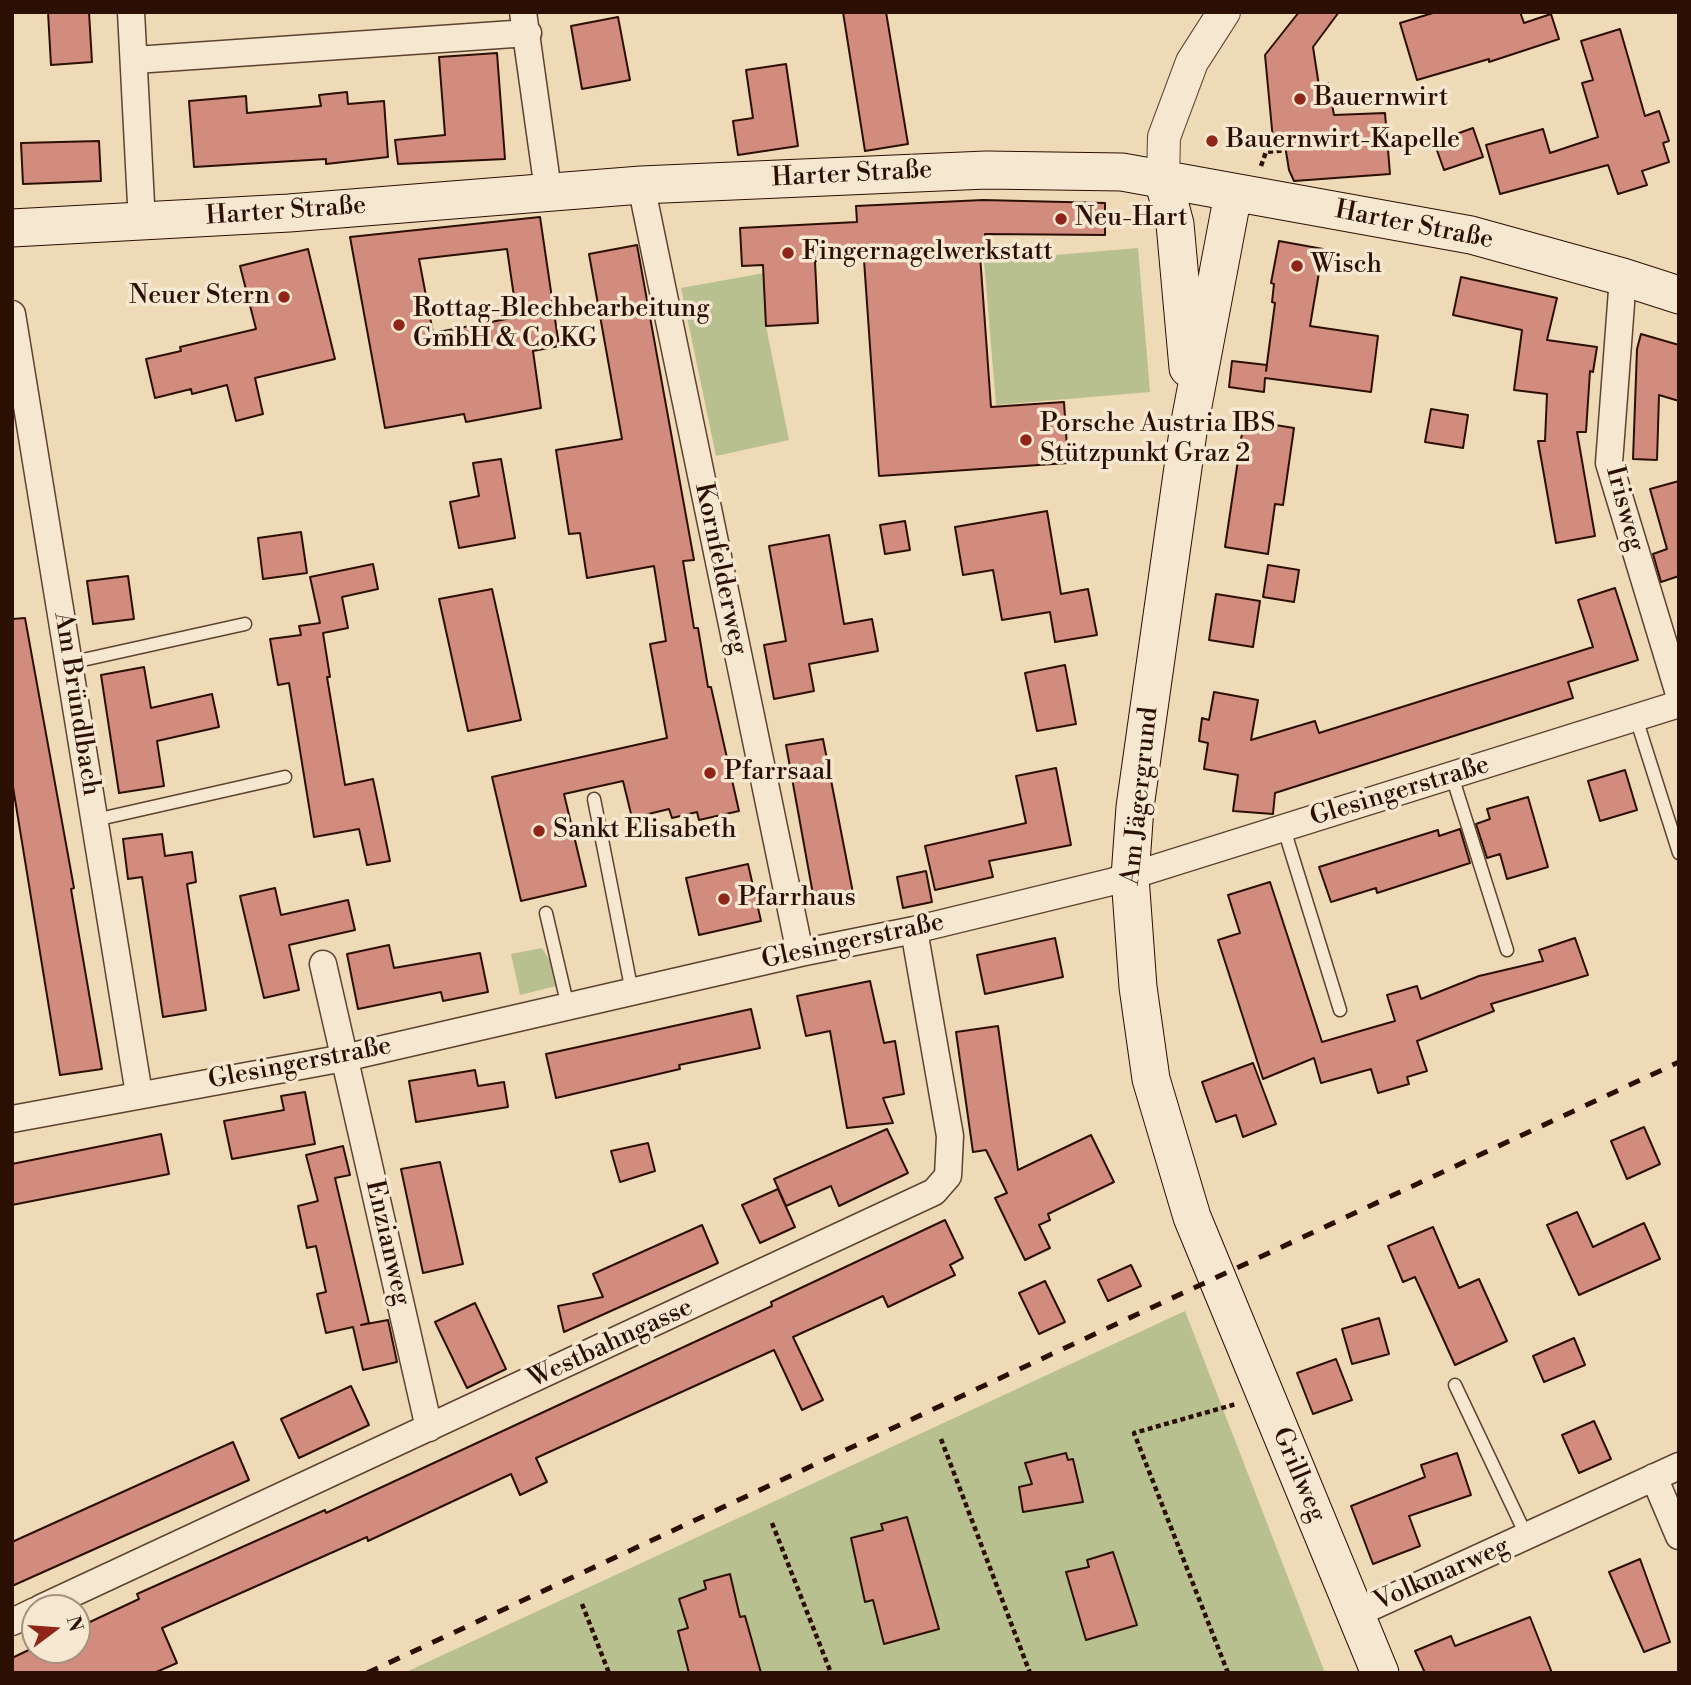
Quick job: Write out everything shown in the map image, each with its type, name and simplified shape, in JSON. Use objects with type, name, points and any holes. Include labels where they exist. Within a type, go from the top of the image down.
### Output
[{"type":"main road","name":"Harter Straße","points":[[12,228],[142,223],[641,185],[986,170],[1122,172],[1163,179],[1245,184],[1471,235],[1679,295]]},
{"type":"main road","name":"Am Jägergrund","points":[[1163,179],[1175,224],[1188,367],[1188,432]]},
{"type":"main road","name":"Am Jägergrund","points":[[1214,1278],[1167,1143],[1151,1079],[1138,987],[1130,877],[1135,807],[1188,432],[1245,184]]},
{"type":"main road","name":"Grillweg","points":[[1214,1278],[1380,1673]]},
{"type":"street","points":[[131,12],[142,223]]},
{"type":"street","name":"Am Jägergrund","points":[[1163,179],[1164,137],[1192,62],[1224,12]]},
{"type":"street","points":[[135,60],[326,45],[525,23],[548,190]]},
{"type":"street","name":"Kornfelderweg","points":[[641,185],[800,953]]},
{"type":"street","name":"Irisweg","points":[[1623,277],[1609,463],[1679,694]]},
{"type":"street","name":"Am Bründlbach","points":[[12,314],[139,1094]]},
{"type":"street","name":"Glesingerstraße","points":[[12,1119],[344,1058],[800,953],[914,930],[1130,877],[1679,704]]},
{"type":"street","name":"Westbahngasse","points":[[71,1594],[934,1192],[947,1176],[950,1136],[914,930]]},
{"type":"street","name":"Enzianweg","points":[[323,964],[429,1428]]},
{"type":"street","name":"Volkmarweg","points":[[1356,1614],[1679,1466]]},
{"type":"street","points":[[1654,1478],[1679,1536]]},
{"type":"lane","points":[[69,663],[245,624]]},
{"type":"lane","points":[[1636,718],[1679,853]]},
{"type":"lane","points":[[1452,776],[1507,950]]},
{"type":"lane","points":[[94,820],[285,777]]},
{"type":"lane","points":[[594,799],[632,992]]},
{"type":"lane","points":[[1284,829],[1340,1010]]},
{"type":"lane","points":[[546,913],[568,1007]]},
{"type":"lane","name":"Volkmarweg","points":[[1455,1385],[1527,1537]]},
{"type":"path","points":[[1245,184],[1266,152],[1286,150]]},
{"type":"path","points":[[1228,1673],[1134,1433],[1264,1396]]},
{"type":"path","points":[[941,1439],[1030,1673]]},
{"type":"path","points":[[772,1523],[831,1673]]},
{"type":"path","points":[[582,1604],[609,1673]]},
{"type":"green space","points":[[1138,248],[1150,392],[996,405],[984,261]]},
{"type":"green space","points":[[764,273],[766,326],[789,440],[716,456],[681,288]]},
{"type":"green space","points":[[542,948],[564,984],[520,995],[511,954]]},
{"type":"green space","points":[[1185,1311],[1325,1673],[404,1673]]},
{"type":"building","points":[[48,12],[89,12],[92,62],[51,65]]},
{"type":"building","points":[[843,12],[886,12],[908,144],[865,151]]},
{"type":"building","name":"Bauernwirt","points":[[1299,12],[1339,12],[1313,47],[1319,86],[1328,83],[1334,115],[1385,113],[1390,174],[1294,181],[1289,170],[1284,139],[1273,140],[1265,55]]},
{"type":"building","points":[[1436,12],[1520,12],[1524,23],[1551,14],[1559,39],[1489,62],[1489,59],[1417,80],[1400,23]]},
{"type":"building","points":[[618,17],[630,80],[582,89],[571,26]]},
{"type":"building","points":[[1620,29],[1645,116],[1659,111],[1669,141],[1663,143],[1669,162],[1642,171],[1647,185],[1618,194],[1608,165],[1500,194],[1486,145],[1543,129],[1550,153],[1598,137],[1582,83],[1593,80],[1581,41]]},
{"type":"building","points":[[497,53],[505,159],[398,164],[395,140],[445,135],[439,57]]},
{"type":"building","points":[[786,64],[798,146],[738,155],[733,121],[753,118],[746,70]]},
{"type":"building","points":[[347,92],[348,104],[384,101],[388,157],[326,164],[326,159],[194,167],[189,101],[246,96],[247,113],[321,106],[319,95]]},
{"type":"building","points":[[1473,128],[1483,157],[1444,170],[1434,142]]},
{"type":"building","points":[[99,141],[101,181],[23,184],[21,143]]},
{"type":"building","points":[[983,200],[1105,203],[1105,235],[985,234],[986,254],[980,255],[991,407],[1064,402],[1068,463],[879,476],[864,260],[815,261],[818,323],[766,326],[763,265],[742,266],[740,228],[857,222],[856,206]]},
{"type":"building","name":"Rottag-Blechbearbeitung GmbH & Co KG","points":[[540,217],[559,346],[533,351],[541,408],[466,422],[464,414],[385,428],[350,237]],"holes":[[[507,249],[517,317],[433,333],[419,259]]]},
{"type":"building","points":[[1279,241],[1323,249],[1310,326],[1378,336],[1371,392],[1265,378],[1264,392],[1229,387],[1232,361],[1267,365],[1275,303],[1272,302],[1274,284],[1271,283]]},
{"type":"building","points":[[637,245],[694,560],[683,561],[694,628],[698,628],[708,687],[711,687],[739,811],[699,820],[697,812],[672,818],[669,809],[632,818],[623,781],[564,794],[586,886],[521,901],[492,777],[667,738],[650,644],[666,641],[654,566],[587,578],[580,533],[569,534],[556,450],[622,439],[589,254]]},
{"type":"building","name":"Neuer Stern","points":[[308,249],[335,359],[255,378],[263,414],[236,421],[227,385],[192,394],[191,389],[155,398],[146,359],[181,351],[180,347],[256,329],[240,266]]},
{"type":"building","points":[[1461,277],[1557,298],[1547,340],[1597,347],[1593,372],[1590,371],[1586,432],[1577,432],[1595,536],[1556,543],[1538,441],[1545,441],[1547,394],[1514,390],[1522,330],[1453,315]]},
{"type":"building","points":[[1641,334],[1679,345],[1679,401],[1659,395],[1657,460],[1633,459],[1637,349]]},
{"type":"building","points":[[1431,409],[1468,415],[1463,448],[1425,442]]},
{"type":"building","points":[[1244,420],[1294,428],[1283,505],[1275,504],[1268,554],[1225,547]]},
{"type":"building","points":[[501,459],[515,538],[459,548],[450,502],[479,496],[473,463]]},
{"type":"building","points":[[1679,481],[1679,576],[1661,582],[1653,554],[1667,549],[1650,489]]},
{"type":"building","points":[[1047,511],[1061,594],[1088,589],[1097,635],[1055,642],[1050,612],[1002,620],[993,570],[963,575],[955,527]]},
{"type":"building","points":[[905,521],[910,550],[885,554],[880,525]]},
{"type":"building","points":[[301,532],[307,573],[263,579],[258,538]]},
{"type":"building","points":[[829,535],[844,624],[872,619],[878,651],[809,664],[814,691],[774,699],[764,645],[786,641],[769,546]]},
{"type":"building","points":[[373,564],[378,589],[342,597],[348,628],[323,633],[330,677],[327,677],[345,785],[373,779],[390,861],[367,865],[359,829],[314,837],[289,683],[278,685],[270,639],[301,635],[299,626],[320,623],[310,577]]},
{"type":"building","points":[[1268,565],[1299,570],[1294,602],[1263,597]]},
{"type":"building","points":[[128,576],[134,619],[93,624],[87,581]]},
{"type":"building","points":[[1615,588],[1638,660],[1568,682],[1573,698],[1275,793],[1273,814],[1233,811],[1238,775],[1204,769],[1208,743],[1199,741],[1202,718],[1209,720],[1214,692],[1258,700],[1251,740],[1315,721],[1319,733],[1593,647],[1578,600]]},
{"type":"building","points":[[492,589],[521,720],[468,731],[439,599]]},
{"type":"building","points":[[1216,594],[1260,601],[1253,647],[1209,640]]},
{"type":"building","points":[[25,618],[74,888],[71,889],[102,1069],[60,1075],[12,781],[12,619]]},
{"type":"building","points":[[1065,665],[1076,724],[1037,731],[1025,673]]},
{"type":"building","points":[[144,667],[151,708],[212,694],[219,727],[157,741],[164,786],[119,793],[101,675]]},
{"type":"building","points":[[823,739],[853,893],[814,900],[786,745]]},
{"type":"building","points":[[1056,768],[1071,845],[989,861],[993,877],[935,890],[925,846],[1026,823],[1016,776]]},
{"type":"building","points":[[1625,770],[1637,810],[1600,821],[1588,781]]},
{"type":"building","points":[[1528,797],[1548,867],[1507,879],[1500,854],[1487,858],[1476,824],[1490,819],[1487,809]]},
{"type":"building","points":[[1460,829],[1470,863],[1377,893],[1376,888],[1331,902],[1319,867],[1438,830],[1439,836]]},
{"type":"building","points":[[162,834],[165,856],[192,852],[196,882],[187,884],[206,1010],[163,1017],[142,877],[128,879],[123,839]]},
{"type":"building","name":"Pfarrhaus","points":[[748,864],[761,921],[699,935],[686,878]]},
{"type":"building","points":[[926,871],[932,902],[903,908],[897,877]]},
{"type":"building","points":[[1270,882],[1322,1042],[1395,1021],[1387,995],[1417,986],[1421,999],[1479,976],[1543,961],[1539,950],[1575,938],[1588,975],[1491,1004],[1494,1011],[1417,1041],[1427,1071],[1407,1077],[1409,1084],[1378,1093],[1371,1069],[1321,1083],[1314,1058],[1263,1079],[1218,940],[1240,933],[1228,895]]},
{"type":"building","points":[[275,888],[281,915],[348,900],[355,930],[289,945],[299,990],[264,998],[240,896]]},
{"type":"building","points":[[1055,938],[1063,977],[985,994],[977,955]]},
{"type":"building","points":[[389,945],[394,968],[480,953],[488,992],[443,1001],[441,992],[358,1009],[347,954]]},
{"type":"building","points":[[870,981],[884,1043],[895,1041],[904,1094],[883,1098],[893,1123],[847,1128],[830,1031],[806,1036],[797,996]]},
{"type":"building","points":[[751,1009],[760,1048],[679,1065],[680,1069],[556,1098],[546,1054]]},
{"type":"building","points":[[998,1026],[1018,1170],[1091,1135],[1114,1182],[1048,1214],[1050,1220],[1039,1225],[1050,1248],[1025,1260],[995,1198],[1007,1193],[986,1150],[973,1152],[956,1032]]},
{"type":"building","points":[[1253,1063],[1276,1124],[1243,1137],[1236,1115],[1216,1122],[1202,1082]]},
{"type":"building","points":[[475,1070],[478,1086],[504,1082],[508,1107],[416,1122],[409,1081]]},
{"type":"building","points":[[305,1092],[315,1144],[232,1159],[224,1121],[284,1110],[281,1096]]},
{"type":"building","points":[[1644,1127],[1660,1164],[1627,1179],[1611,1141]]},
{"type":"building","points":[[887,1129],[908,1173],[839,1206],[831,1186],[786,1206],[774,1179]]},
{"type":"building","points":[[161,1134],[169,1174],[12,1205],[12,1164]]},
{"type":"building","points":[[648,1143],[655,1171],[620,1182],[611,1151]]},
{"type":"building","points":[[343,1146],[350,1175],[335,1178],[369,1323],[361,1325],[388,1320],[397,1362],[363,1370],[353,1327],[326,1333],[317,1294],[326,1292],[316,1246],[307,1248],[298,1206],[318,1201],[306,1155]]},
{"type":"building","points":[[440,1162],[463,1264],[423,1273],[401,1169]]},
{"type":"building","points":[[778,1189],[795,1227],[760,1243],[742,1205]]},
{"type":"building","points":[[1577,1212],[1593,1247],[1644,1223],[1660,1259],[1579,1295],[1547,1225]]},
{"type":"building","points":[[945,1220],[963,1258],[950,1265],[955,1275],[888,1307],[883,1296],[793,1337],[823,1400],[802,1410],[774,1350],[536,1458],[547,1482],[520,1495],[511,1474],[368,1541],[367,1537],[162,1628],[177,1663],[154,1673],[12,1673],[12,1658],[21,1654],[21,1664],[91,1664],[91,1621],[139,1599],[137,1594],[325,1510],[326,1513],[772,1306],[771,1302]]},
{"type":"building","points":[[702,1225],[718,1263],[564,1332],[558,1306],[603,1297],[593,1274]]},
{"type":"building","points":[[1433,1227],[1459,1288],[1479,1279],[1507,1341],[1455,1365],[1415,1277],[1403,1282],[1388,1246]]},
{"type":"building","points":[[1131,1265],[1141,1286],[1108,1301],[1098,1280]]},
{"type":"building","points":[[1045,1281],[1065,1322],[1039,1334],[1019,1293]]},
{"type":"building","points":[[475,1303],[506,1369],[467,1388],[435,1322]]},
{"type":"building","points":[[1379,1318],[1389,1354],[1352,1364],[1342,1329]]},
{"type":"building","points":[[1574,1338],[1585,1365],[1544,1382],[1533,1356]]},
{"type":"building","points":[[1336,1359],[1352,1400],[1313,1414],[1297,1373]]},
{"type":"building","points":[[351,1386],[369,1425],[299,1458],[281,1419]]},
{"type":"building","points":[[1594,1421],[1611,1459],[1579,1473],[1562,1435]]},
{"type":"building","points":[[233,1442],[249,1480],[12,1586],[12,1542]]},
{"type":"building","points":[[1066,1453],[1068,1460],[1073,1459],[1083,1502],[1023,1512],[1019,1487],[1032,1484],[1025,1463]]},
{"type":"building","points":[[1457,1453],[1471,1495],[1409,1516],[1420,1546],[1373,1564],[1351,1506],[1425,1477],[1421,1465]]},
{"type":"building","points":[[907,1517],[939,1629],[884,1644],[873,1600],[865,1602],[851,1538],[883,1530],[881,1524]]},
{"type":"building","points":[[1113,1552],[1137,1625],[1086,1640],[1066,1572],[1089,1567],[1087,1560]]},
{"type":"building","points":[[1640,1559],[1670,1642],[1644,1652],[1609,1572]]},
{"type":"building","points":[[730,1574],[740,1617],[745,1616],[761,1673],[689,1673],[678,1631],[688,1628],[679,1599],[706,1589],[704,1581]]},
{"type":"building","points":[[1530,1617],[1552,1673],[1425,1673],[1415,1651],[1451,1636],[1455,1646]]},
{"type":"railway","points":[[367,1673],[1679,1062]]},
{"type":"place","name":"Bauernwirt","points":[[1300,99]]},
{"type":"place","name":"Bauernwirt-Kapelle","points":[[1212,141]]},
{"type":"place","name":"Neu-Hart","points":[[1061,219]]},
{"type":"place","name":"Fingernagelwerkstatt","points":[[788,253]]},
{"type":"place","name":"Wisch","points":[[1297,266]]},
{"type":"place","name":"Neuer Stern","points":[[284,297]]},
{"type":"place","name":"Rottag-Blechbearbeitung GmbH & Co KG","points":[[399,325]]},
{"type":"place","name":"Porsche Austria IBS Stützpunkt Graz 2","points":[[1026,440]]},
{"type":"place","name":"Pfarrsaal","points":[[710,773]]},
{"type":"place","name":"Sankt Elisabeth","points":[[539,831]]},
{"type":"place","name":"Pfarrhaus","points":[[724,899]]}]
